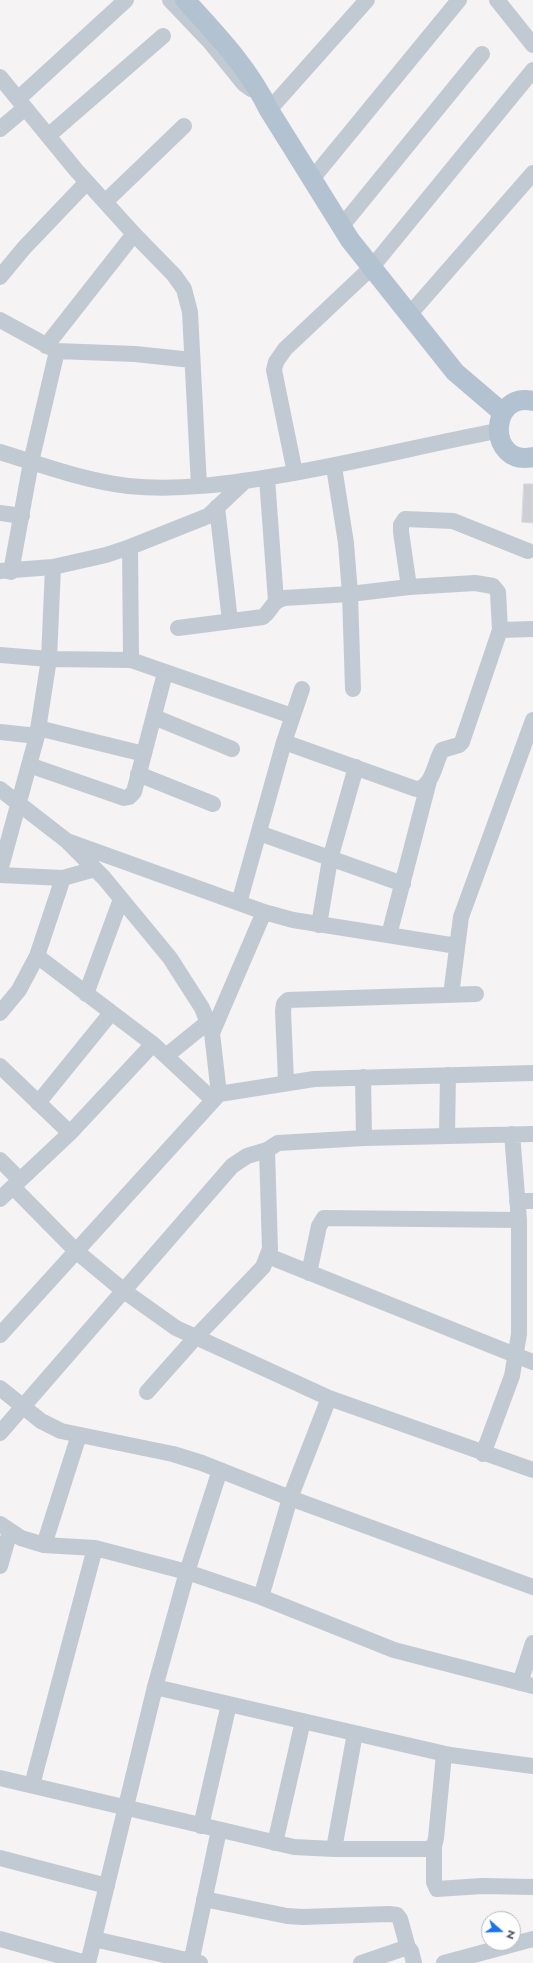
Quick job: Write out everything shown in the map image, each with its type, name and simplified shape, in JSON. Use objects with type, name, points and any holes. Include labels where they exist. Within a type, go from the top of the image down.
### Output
[{"type":"main road","points":[[185,0],[234,53],[260,92],[269,110],[350,240],[455,372],[500,422],[505,448],[514,456],[526,459],[533,457]]},
{"type":"main road","points":[[500,422],[515,402],[533,401]]},
{"type":"street","points":[[0,129],[21,104],[126,0]]},
{"type":"street","points":[[170,0],[210,42],[244,84],[260,92]]},
{"type":"street","points":[[269,110],[367,0]]},
{"type":"street","points":[[312,179],[459,0]]},
{"type":"street","points":[[497,0],[528,28],[533,45]]},
{"type":"street","points":[[48,136],[163,36]]},
{"type":"street","points":[[342,227],[482,54]]},
{"type":"street","points":[[295,473],[274,370],[276,362],[285,349],[372,268],[533,70]]},
{"type":"street","points":[[0,76],[21,104],[87,182],[134,234],[174,275],[184,289],[190,312],[199,486]]},
{"type":"street","points":[[105,202],[184,126]]},
{"type":"street","points":[[409,315],[533,173]]},
{"type":"street","points":[[0,277],[24,248],[87,182]]},
{"type":"street","points":[[134,234],[52,349],[22,516],[5,572],[53,567],[106,555],[130,547],[208,516],[244,482]]},
{"type":"street","points":[[0,320],[52,349],[134,354],[192,360]]},
{"type":"street","points":[[0,452],[100,481],[128,486],[173,488],[244,482],[334,467],[500,422]]},
{"type":"street","points":[[334,467],[346,543],[350,594],[353,689]]},
{"type":"street","points":[[266,478],[276,601]]},
{"type":"street","points":[[217,507],[230,621]]},
{"type":"street","points":[[0,513],[22,516]]},
{"type":"street","points":[[409,587],[400,525],[405,519],[453,521],[528,551]]},
{"type":"street","points":[[130,547],[131,660]]},
{"type":"street","points":[[0,871],[37,732],[49,659],[53,567]]},
{"type":"street","points":[[178,628],[262,617],[267,614],[276,601],[284,598],[475,583],[493,586],[498,592],[500,630],[462,742],[459,745],[442,750],[429,781],[389,935]]},
{"type":"street","points":[[500,630],[533,629]]},
{"type":"street","points":[[0,655],[49,659],[131,660],[292,716]]},
{"type":"street","points":[[29,765],[124,798],[131,796],[144,754],[165,673]]},
{"type":"street","points":[[239,903],[284,742],[302,689]]},
{"type":"street","points":[[154,717],[232,749]]},
{"type":"street","points":[[451,995],[461,917],[530,737],[533,720]]},
{"type":"street","points":[[0,732],[37,732],[144,754]]},
{"type":"street","points":[[284,742],[416,789],[425,786],[429,781]]},
{"type":"street","points":[[319,925],[330,859],[356,767]]},
{"type":"street","points":[[138,774],[213,804]]},
{"type":"street","points":[[0,789],[67,841],[95,869],[170,958],[198,1001],[210,1027],[216,1097]]},
{"type":"street","points":[[259,833],[402,884]]},
{"type":"street","points":[[67,841],[264,912],[293,920],[457,946]]},
{"type":"street","points":[[0,875],[63,878],[95,869]]},
{"type":"street","points":[[0,1013],[19,990],[37,956],[63,878]]},
{"type":"street","points":[[86,994],[121,899]]},
{"type":"street","points":[[166,1056],[210,1027],[264,912]]},
{"type":"street","points":[[37,956],[153,1044],[216,1097]]},
{"type":"street","points":[[286,1082],[283,1011],[284,1004],[288,1000],[476,994]]},
{"type":"street","points":[[38,1103],[111,1012]]},
{"type":"street","points":[[0,1199],[70,1133],[153,1044]]},
{"type":"street","points":[[0,1066],[70,1133]]},
{"type":"street","points":[[0,1335],[216,1097],[286,1082],[314,1079],[533,1073]]},
{"type":"street","points":[[447,1136],[448,1075]]},
{"type":"street","points":[[363,1077],[364,1138]]},
{"type":"street","points":[[484,1454],[512,1376],[519,1334],[519,1220],[525,1201],[512,1134]]},
{"type":"street","points":[[0,1433],[232,1166],[247,1156],[267,1150],[278,1143],[364,1138],[533,1134]]},
{"type":"street","points":[[147,1392],[195,1338],[263,1267],[270,1249],[267,1150]]},
{"type":"street","points":[[0,1160],[16,1184],[76,1251],[158,1317],[195,1338],[329,1398],[484,1454],[533,1470]]},
{"type":"street","points":[[309,1273],[319,1226],[324,1218],[519,1220]]},
{"type":"street","points":[[268,1256],[533,1362]]},
{"type":"street","points":[[0,1388],[41,1421],[61,1431],[173,1454],[220,1470],[290,1498],[533,1587]]},
{"type":"street","points":[[261,1597],[290,1498],[329,1398]]},
{"type":"street","points":[[44,1545],[79,1435]]},
{"type":"street","points":[[0,1939],[87,1963],[156,1687],[187,1572],[220,1470]]},
{"type":"street","points":[[0,1566],[5,1527],[21,1538],[44,1545],[95,1548],[187,1572],[261,1597],[394,1650],[526,1684],[533,1643]]},
{"type":"street","points":[[32,1785],[95,1548]]},
{"type":"street","points":[[156,1687],[444,1754],[533,1766]]},
{"type":"street","points":[[201,1826],[229,1704]]},
{"type":"street","points":[[275,1843],[303,1721]]},
{"type":"street","points":[[334,1849],[355,1733]]},
{"type":"street","points":[[444,1754],[434,1846],[434,1882],[437,1888],[482,1886],[533,1887]]},
{"type":"street","points":[[0,1778],[294,1847],[334,1849],[427,1849],[434,1846]]},
{"type":"street","points":[[94,1939],[194,1962],[204,1899],[219,1830]]},
{"type":"street","points":[[0,1858],[107,1886]]},
{"type":"street","points":[[204,1899],[292,1916],[397,1915],[400,1919],[414,1963]]},
{"type":"street","points":[[444,1963],[533,1939]]},
{"type":"street","points":[[361,1963],[401,1948],[408,1948]]},
{"type":"building","points":[[524,484],[533,484],[533,523],[522,522]]}]
